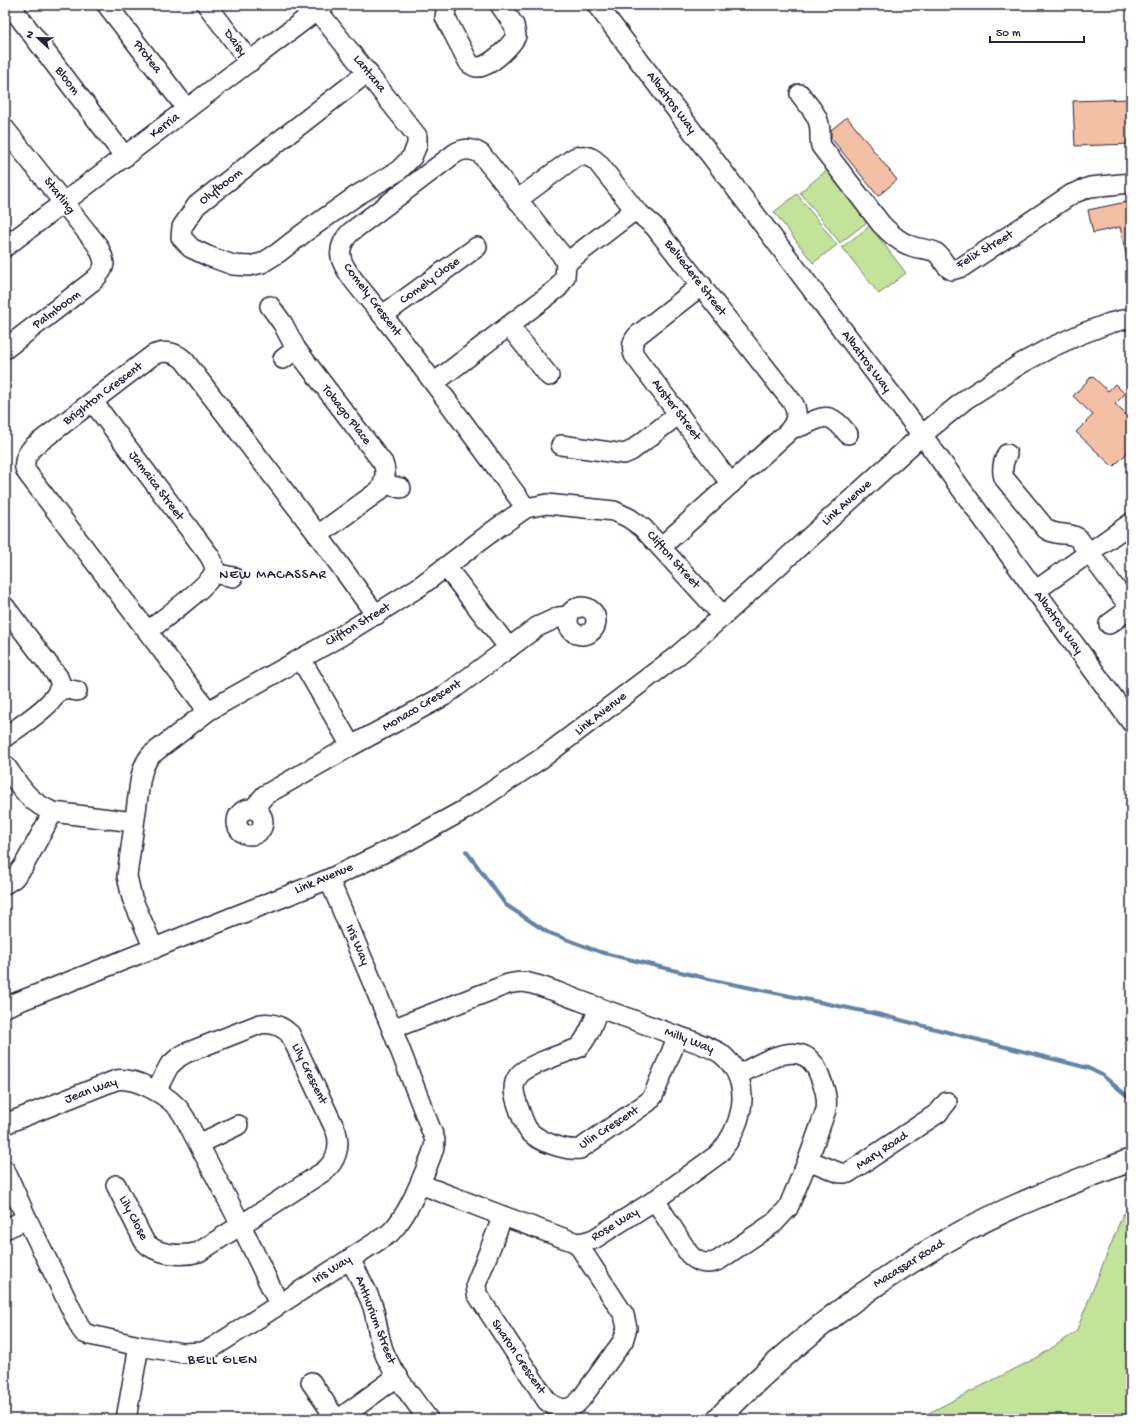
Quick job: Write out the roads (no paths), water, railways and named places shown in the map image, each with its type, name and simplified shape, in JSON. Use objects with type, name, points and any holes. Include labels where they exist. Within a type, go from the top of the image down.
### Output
[{"type":"main road","name":"Macassar Road","points":[[718,1419],[796,1344],[853,1300],[886,1277],[962,1232],[1010,1208],[1131,1160]]},
{"type":"street","name":"Bloom","points":[[10,5],[124,157]]},
{"type":"street","name":"Protea","points":[[106,5],[187,109]]},
{"type":"street","name":"Daisy","points":[[207,5],[250,62]]},
{"type":"street","points":[[445,6],[445,17],[469,62],[473,66],[478,67],[486,64],[508,48],[516,36],[514,25],[500,5]]},
{"type":"street","name":"Albatros Way","points":[[597,5],[922,435],[1131,722]]},
{"type":"street","name":"Kerria","points":[[5,247],[250,62],[318,7]]},
{"type":"street","name":"Lantana","points":[[318,7],[417,136],[417,145]]},
{"type":"street","name":"Olyfboom","points":[[368,72],[197,205],[182,226],[181,236],[191,248],[233,265],[249,266],[262,263],[356,196],[398,171],[412,157],[417,145]]},
{"type":"street","name":"Felix Street","points":[[800,94],[818,118],[820,125],[819,139],[821,146],[881,224],[894,237],[912,247],[932,251],[937,254],[948,268],[952,270],[962,267],[1072,194],[1090,187],[1131,183]]},
{"type":"street","name":"Starling","points":[[5,129],[98,246],[105,260],[104,267]]},
{"type":"street","name":"Comely Crescent","points":[[526,508],[434,383],[344,268],[340,258],[341,250],[343,241],[352,231],[454,154],[460,150],[466,149],[475,150],[481,154],[561,254],[566,264]]},
{"type":"street","name":"Belvedere Street","points":[[518,200],[576,156],[591,158],[598,163],[635,210],[654,226],[702,285],[793,403],[796,414],[795,421],[791,428]]},
{"type":"street","points":[[434,383],[558,288],[564,277],[566,264],[635,210]]},
{"type":"street","name":"Comely Close","points":[[383,316],[477,247]]},
{"type":"street","name":"Palmboom","points":[[5,349],[86,288],[102,272],[104,267]]},
{"type":"street","name":"Auster Street","points":[[702,285],[638,335],[632,345],[634,355],[731,484]]},
{"type":"street","name":"Tobago Place","points":[[270,306],[283,324],[289,354],[383,463],[392,486],[380,490],[318,535]]},
{"type":"street","name":"Link Avenue","points":[[5,1007],[329,879],[406,842],[457,814],[542,758],[678,655],[922,435],[966,399],[1022,363],[1052,347],[1081,334],[1131,318]]},
{"type":"street","points":[[509,326],[549,376]]},
{"type":"street","name":"Brighton Crescent","points":[[208,711],[25,471],[25,459],[33,447],[153,355],[167,352],[180,356],[184,360],[318,535],[376,615]]},
{"type":"street","name":"Jamaica Street","points":[[93,402],[209,555],[214,567],[214,573]]},
{"type":"street","points":[[561,445],[624,454],[631,451],[679,414]]},
{"type":"street","points":[[661,547],[791,428],[798,428],[821,417],[826,417],[835,420],[848,434]]},
{"type":"street","points":[[1007,454],[1002,465],[1004,478],[1043,526],[1049,531],[1055,534],[1076,536],[1131,608],[1109,624]]},
{"type":"street","name":"Clifton Street","points":[[154,949],[137,910],[127,876],[142,769],[151,755],[208,711],[376,615],[420,587],[497,528],[526,508],[547,504],[591,509],[621,514],[637,522],[723,616]]},
{"type":"street","points":[[1035,591],[1131,523]]},
{"type":"street","points":[[446,567],[509,648]]},
{"type":"street","points":[[148,631],[198,590],[214,573],[233,577]]},
{"type":"street","points":[[5,607],[69,690],[56,696],[46,706],[5,737]]},
{"type":"street","name":"Monaco Crescent","points":[[253,809],[266,795],[351,746],[444,696],[537,627],[559,617],[568,616]]},
{"type":"street","points":[[300,659],[351,746]]},
{"type":"street","points":[[5,765],[28,796],[41,807],[53,812],[134,822]]},
{"type":"street","points":[[5,884],[14,878],[23,867],[53,812]]},
{"type":"street","name":"Iris Way","points":[[5,1170],[80,1329],[84,1333],[90,1335],[139,1346],[183,1353],[202,1352],[212,1348],[390,1233],[401,1220],[420,1184],[435,1140],[392,1029],[329,879]]},
{"type":"street","name":"Milly Way","points":[[392,1029],[514,982],[530,984],[678,1036],[720,1053],[731,1064],[738,1075]]},
{"type":"street","name":"Ulin Crescent","points":[[599,1008],[586,1039],[578,1048],[528,1068],[519,1075],[514,1085],[514,1094],[529,1131],[538,1138],[555,1146],[573,1150],[580,1149],[648,1102],[653,1096],[678,1036]]},
{"type":"street","name":"Lily Crescent","points":[[156,1091],[173,1061],[186,1052],[260,1024],[266,1023],[276,1025],[287,1030],[290,1034],[336,1131],[338,1138],[337,1151],[332,1163],[323,1172],[241,1225]]},
{"type":"street","points":[[655,1200],[689,1254],[699,1262],[706,1264],[712,1264],[774,1223],[788,1208],[808,1160],[826,1110],[827,1103],[825,1089],[817,1068],[812,1062],[798,1054],[781,1054],[738,1075]]},
{"type":"street","name":"Rose Way","points":[[420,1184],[577,1243],[594,1239],[655,1200],[720,1153],[735,1129],[743,1101],[738,1075]]},
{"type":"street","name":"Jean Way","points":[[5,1124],[116,1080],[129,1080],[156,1091],[175,1105],[181,1112],[200,1144],[241,1225],[278,1304]]},
{"type":"street","name":"Mary Road","points":[[808,1160],[840,1173],[848,1173],[938,1113],[947,1102]]},
{"type":"street","points":[[200,1144],[238,1125]]},
{"type":"street","name":"Lily Close","points":[[116,1184],[144,1241],[154,1250],[193,1254],[200,1252],[241,1225]]},
{"type":"street","name":"Sharon Crescent","points":[[504,1216],[476,1284],[477,1294],[547,1401],[564,1409],[571,1408],[581,1399],[623,1340],[627,1328],[624,1315],[577,1243]]},
{"type":"street","points":[[5,1229],[27,1219]]},
{"type":"street","name":"Anthurium Street","points":[[350,1259],[368,1293],[384,1352],[398,1376],[428,1419]]},
{"type":"street","points":[[126,1419],[139,1346]]},
{"type":"street","points":[[311,1382],[338,1419],[398,1376]]},
{"type":"waterway","points":[[466,851],[506,905],[547,932],[600,952],[713,980],[877,1014],[1088,1068],[1102,1075],[1131,1099]]},
{"type":"district","name":"NEW MACASSAR","points":[[273,575]]},
{"type":"district","name":"BELL GLEN","points":[[223,1360]]}]
